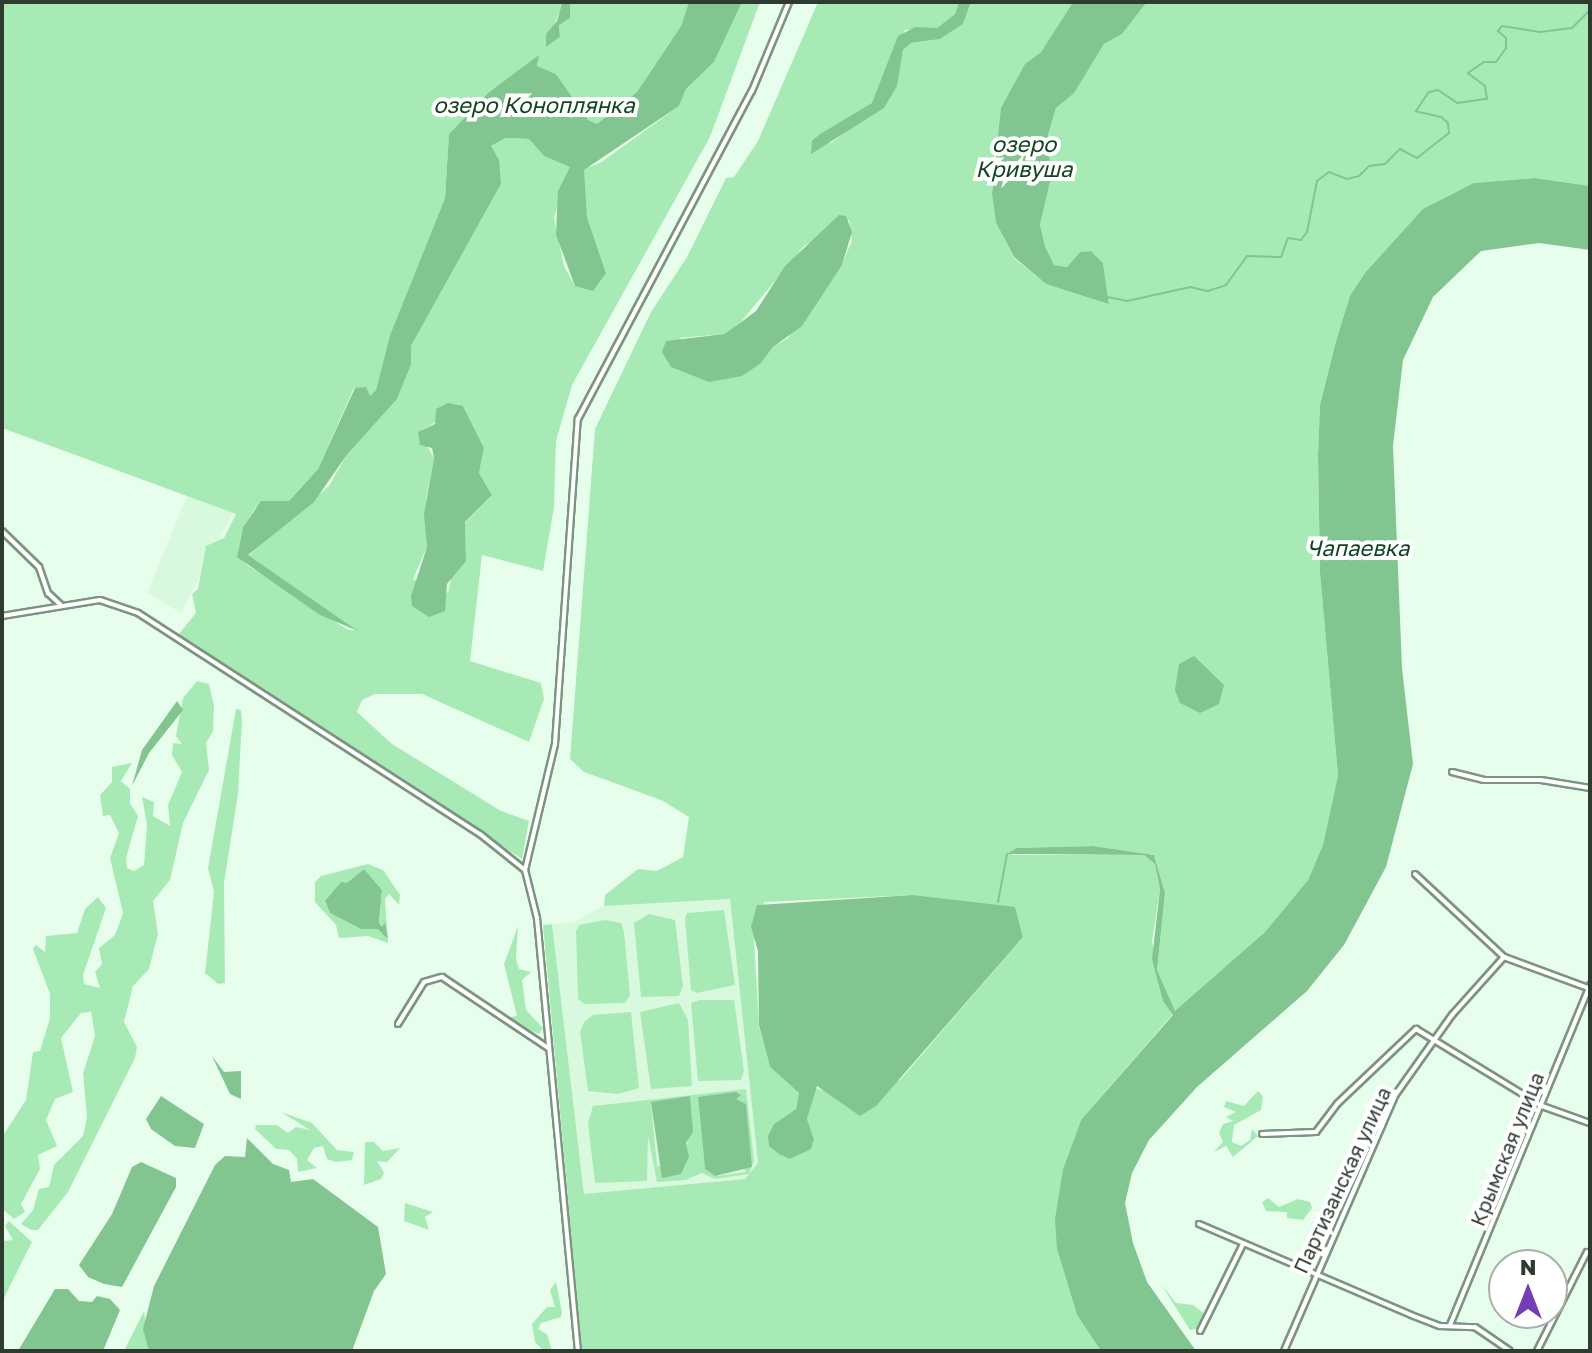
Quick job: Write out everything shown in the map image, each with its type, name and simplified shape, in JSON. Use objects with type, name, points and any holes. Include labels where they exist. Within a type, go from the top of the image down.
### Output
[{"type":"street","points":[[525,870],[555,744],[578,419],[752,91],[789,2]]},
{"type":"street","points":[[2,531],[39,567],[48,593],[61,605]]},
{"type":"street","points":[[2,616],[100,600],[138,613],[480,834],[525,870],[534,892],[578,1351]]},
{"type":"street","points":[[1452,772],[1476,779],[1590,788]]},
{"type":"street","points":[[1415,874],[1504,957],[1590,988]]},
{"type":"street","name":"Партизанская улица","points":[[1284,1351],[1396,1094],[1470,993],[1504,957]]},
{"type":"street","points":[[398,1024],[424,982],[442,977],[548,1048]]},
{"type":"street","name":"Крымская улица","points":[[1450,1325],[1590,988]]},
{"type":"street","name":"Партизанская улица","points":[[1262,1134],[1316,1132],[1338,1103],[1416,1029],[1436,1041]]},
{"type":"street","points":[[1436,1041],[1542,1106],[1590,1123]]},
{"type":"street","points":[[1199,1224],[1411,1315],[1450,1325],[1475,1327],[1510,1351]]},
{"type":"street","points":[[1200,1331],[1243,1244]]},
{"type":"street","points":[[1537,1351],[1587,1252]]},
{"type":"shaded area","points":[[2,2],[563,2],[546,47],[560,37],[559,25],[570,17],[570,2],[689,2],[681,26],[637,92],[597,124],[588,121],[556,74],[537,66],[538,56],[488,93],[449,134],[445,198],[390,335],[376,390],[370,396],[354,388],[318,469],[289,501],[256,507],[243,527],[238,550],[247,565],[348,630],[356,630],[248,556],[329,486],[346,456],[397,399],[411,365],[411,346],[501,184],[490,147],[506,138],[529,139],[544,156],[571,167],[554,218],[564,266],[575,286],[606,273],[581,191],[584,169],[600,163],[679,106],[686,89],[714,62],[742,2],[760,2],[710,137],[572,385],[556,441],[554,507],[543,571],[482,555],[470,661],[541,683],[544,699],[529,742],[422,694],[375,694],[362,700],[357,712],[392,744],[501,811],[529,821],[522,859],[178,635],[196,613],[192,594],[198,589],[206,546],[224,538],[236,514],[2,428]],"holes":[[[463,406],[484,448],[479,473],[492,495],[465,523],[466,561],[452,573],[448,593],[413,579],[427,547],[426,500],[434,458],[419,432]]]},
{"type":"shaded area","points":[[818,2],[959,2],[955,14],[937,28],[905,30],[873,103],[820,134],[831,143],[891,95],[903,50],[911,43],[940,39],[963,24],[971,2],[1073,2],[1041,52],[1025,64],[995,148],[992,194],[996,223],[1014,258],[1046,284],[1109,303],[1103,263],[1091,251],[1080,252],[1067,267],[1054,265],[1045,246],[1040,225],[1051,176],[1048,135],[1056,108],[1074,92],[1104,44],[1122,34],[1147,2],[1590,2],[1590,186],[1535,178],[1474,183],[1350,296],[1320,405],[1320,573],[1338,775],[1323,845],[1308,880],[1265,932],[1175,1012],[1158,972],[1163,1000],[1173,1014],[1081,1120],[1063,1169],[1057,1249],[1077,1315],[1101,1351],[582,1351],[543,925],[552,924],[584,1194],[745,1179],[758,1163],[730,899],[604,906],[605,895],[638,869],[657,871],[683,857],[689,817],[661,800],[584,772],[570,759],[595,429],[651,312],[687,257],[726,178],[734,177],[758,141]],"holes":[[[849,220],[852,240],[842,265],[788,338],[773,347],[761,363],[679,338],[724,334],[740,323],[804,246]],[[1093,846],[1154,855],[1165,893],[1157,969],[1152,941],[1160,889],[1155,864],[1144,855],[1011,855],[1017,848]],[[913,895],[1015,908],[1023,937],[900,1080],[827,1091],[814,1088],[807,1119],[814,1139],[811,1148],[790,1159],[774,1124],[796,1109],[799,1093],[770,1067],[759,1026],[754,938],[764,902]]]},
{"type":"shaded area","points":[[269,298],[334,319],[181,613],[147,593]]},
{"type":"shaded area","points":[[197,681],[209,684],[214,706],[213,731],[206,743],[209,770],[183,823],[170,880],[153,901],[158,934],[149,969],[133,986],[124,1022],[137,1047],[135,1058],[68,1192],[38,1230],[31,1230],[21,1224],[33,1210],[39,1189],[49,1187],[54,1165],[83,1136],[87,1117],[83,1073],[95,1036],[91,1012],[81,1013],[61,1038],[73,1092],[55,1099],[46,1120],[57,1146],[38,1155],[40,1169],[21,1204],[25,1212],[14,1219],[2,1209],[2,1137],[26,1100],[33,1052],[40,1051],[50,1018],[50,994],[33,949],[36,945],[45,952],[46,936],[77,933],[85,909],[98,897],[106,908],[83,975],[84,984],[100,988],[95,972],[102,964],[99,948],[115,935],[123,913],[110,858],[119,833],[110,815],[103,816],[100,795],[112,782],[112,767],[132,763],[121,781],[130,789],[130,803],[138,816],[126,858],[127,868],[134,871],[144,865],[147,825],[142,797],[154,802],[153,816],[170,826],[168,805],[182,772],[172,755],[173,743],[182,744],[176,736],[183,698]]},
{"type":"shaded area","points":[[236,709],[241,710],[242,721],[238,794],[224,883],[225,983],[218,984],[205,973],[214,892],[208,868]]},
{"type":"shaded area","points":[[368,864],[383,870],[400,895],[399,905],[389,894],[385,899],[388,943],[368,936],[339,938],[336,925],[315,902],[315,882],[321,876]],"holes":[[[364,869],[382,890],[379,929],[361,929],[330,913],[325,902]]]},
{"type":"shaded area","points":[[730,899],[758,1163],[755,1173],[745,1179],[584,1195],[552,924],[573,922],[604,906]]},
{"type":"shaded area","points":[[724,910],[735,985],[696,993],[691,990],[685,918],[687,913]]},
{"type":"shaded area","points":[[649,914],[675,920],[683,986],[679,996],[641,997],[634,923]]},
{"type":"shaded area","points":[[605,920],[621,923],[624,932],[630,995],[625,1003],[585,1004],[578,999],[576,931],[579,925]]},
{"type":"shaded area","points":[[518,926],[516,959],[519,969],[531,972],[522,980],[526,1010],[543,1028],[539,1034],[503,1018],[517,1016],[504,964]]},
{"type":"shaded area","points":[[734,1000],[744,1071],[741,1080],[698,1081],[691,1003]]},
{"type":"shaded area","points":[[679,1003],[688,1020],[692,1086],[651,1089],[640,1012]]},
{"type":"shaded area","points":[[631,1012],[639,1088],[618,1094],[588,1091],[580,1032],[584,1022],[593,1015]]},
{"type":"shaded area","points":[[746,1089],[754,1161],[749,1174],[715,1179],[702,1173],[685,1180],[657,1182],[648,1135],[647,1181],[595,1183],[588,1123],[593,1106]],"holes":[[[698,1097],[746,1172],[716,1176],[705,1169]],[[651,1102],[689,1137],[681,1165],[657,1166]]]},
{"type":"shaded area","points":[[1258,1091],[1263,1096],[1261,1110],[1234,1125],[1232,1142],[1241,1146],[1250,1140],[1252,1129],[1258,1136],[1233,1157],[1226,1146],[1214,1152],[1223,1142],[1219,1133],[1223,1124],[1233,1121],[1226,1117],[1236,1112],[1224,1107],[1226,1101],[1244,1106]]},
{"type":"shaded area","points":[[281,1112],[312,1123],[337,1150],[354,1152],[352,1160],[336,1162],[327,1159],[323,1146],[314,1148],[307,1160],[317,1168],[298,1172],[297,1159],[289,1150],[276,1149],[255,1129],[256,1125],[277,1125],[288,1133],[296,1127],[310,1130]]},
{"type":"shaded area","points":[[365,1142],[374,1142],[383,1151],[400,1148],[387,1162],[377,1161],[384,1173],[381,1179],[364,1185]]},
{"type":"shaded area","points":[[1268,1198],[1279,1207],[1298,1199],[1310,1202],[1312,1208],[1303,1220],[1287,1218],[1287,1212],[1266,1211],[1262,1202]]},
{"type":"shaded area","points":[[405,1203],[433,1212],[425,1217],[429,1230],[404,1221]]},
{"type":"shaded area","points":[[9,1221],[32,1242],[2,1302],[2,1248],[4,1241],[13,1240],[5,1226]]},
{"type":"shaded area","points":[[556,1282],[562,1312],[561,1317],[541,1323],[538,1329],[547,1334],[552,1351],[544,1351],[535,1342],[532,1324],[547,1307],[555,1307],[550,1290]]},
{"type":"shaded area","points":[[1161,1284],[1176,1303],[1193,1305],[1206,1315],[1199,1328],[1190,1330]]},
{"type":"shaded area","points":[[144,1311],[150,1351],[124,1351]]},
{"type":"water","points":[[570,2],[570,18],[559,25],[560,37],[546,47],[546,34],[557,21],[562,3]]},
{"type":"water","name":"озеро Коноплянка","points":[[689,2],[742,2],[714,62],[686,89],[679,106],[584,170],[587,217],[606,273],[593,291],[575,286],[556,235],[558,191],[570,167],[544,156],[529,139],[506,138],[491,146],[499,160],[501,184],[411,346],[411,365],[397,399],[346,456],[314,502],[248,555],[358,631],[320,615],[237,557],[243,527],[261,501],[289,501],[318,469],[355,388],[366,387],[370,396],[376,390],[390,335],[445,198],[449,134],[488,93],[539,55],[537,66],[556,74],[588,120],[597,124],[637,92],[681,26]]},
{"type":"water","points":[[959,2],[971,2],[963,24],[940,39],[911,43],[903,50],[897,86],[884,108],[811,154],[812,141],[820,134],[872,103],[898,36],[915,27],[937,28],[955,14]]},
{"type":"water","name":"озеро Кривуша","points":[[1073,2],[1147,2],[1122,34],[1104,44],[1074,93],[1056,108],[1048,135],[1051,177],[1040,225],[1045,246],[1054,265],[1067,267],[1080,252],[1091,251],[1103,263],[1109,304],[1046,284],[1014,257],[996,223],[992,194],[1001,108],[1025,64],[1041,52]]},
{"type":"water","name":"Чапаевка","points":[[1535,178],[1590,186],[1590,250],[1539,243],[1481,251],[1433,297],[1403,360],[1393,446],[1402,668],[1413,764],[1386,867],[1344,945],[1307,991],[1197,1087],[1149,1140],[1132,1173],[1125,1203],[1133,1243],[1147,1282],[1196,1351],[1101,1351],[1077,1315],[1057,1249],[1055,1219],[1063,1169],[1081,1120],[1173,1015],[1163,1001],[1152,959],[1160,889],[1155,864],[1144,855],[1007,854],[1017,848],[1093,846],[1154,855],[1165,893],[1157,970],[1175,1011],[1265,932],[1308,880],[1323,845],[1338,775],[1320,573],[1318,456],[1320,405],[1350,296],[1365,273],[1423,209],[1474,183]]},
{"type":"water","points":[[839,215],[846,216],[852,232],[842,265],[802,326],[773,347],[761,363],[742,376],[709,382],[671,367],[662,352],[666,341],[724,334],[740,323],[756,311],[785,266]]},
{"type":"water","points":[[448,403],[463,406],[484,448],[479,473],[492,495],[465,522],[466,561],[447,584],[445,611],[429,617],[412,606],[411,596],[427,547],[424,514],[434,458],[432,448],[420,445],[418,432],[435,424],[436,409]]},
{"type":"water","points":[[1194,656],[1224,685],[1219,704],[1200,713],[1180,703],[1175,690],[1179,664]]},
{"type":"water","points":[[177,701],[183,710],[149,753],[132,786],[142,750]]},
{"type":"water","points":[[364,869],[382,890],[379,923],[382,927],[385,922],[388,939],[378,929],[361,929],[330,913],[325,901],[341,882],[347,883]]},
{"type":"water","points":[[913,895],[1015,907],[1023,937],[876,1106],[860,1116],[817,1086],[807,1119],[814,1139],[811,1149],[790,1159],[779,1154],[769,1146],[768,1136],[774,1124],[796,1109],[799,1093],[770,1067],[759,1025],[758,951],[751,927],[757,905]]},
{"type":"water","points":[[212,1056],[224,1072],[241,1071],[241,1099],[230,1094]]},
{"type":"water","points":[[736,1092],[741,1095],[736,1099],[746,1104],[752,1167],[715,1176],[705,1169],[698,1097]]},
{"type":"water","points":[[161,1096],[204,1124],[195,1148],[175,1146],[151,1129],[146,1119]]},
{"type":"water","points":[[690,1096],[693,1132],[686,1143],[689,1157],[681,1174],[662,1178],[651,1102]]},
{"type":"water","points":[[247,1138],[273,1164],[289,1170],[291,1182],[313,1179],[378,1227],[386,1274],[374,1291],[352,1351],[149,1351],[143,1329],[154,1286],[215,1165],[225,1156],[245,1157]]},
{"type":"water","points":[[141,1162],[176,1178],[176,1187],[122,1287],[104,1284],[88,1277],[79,1265],[112,1214],[132,1167]]},
{"type":"water","points":[[55,1289],[68,1289],[79,1301],[92,1302],[97,1296],[110,1299],[120,1310],[103,1351],[18,1351]]},
{"type":"waterway","points":[[1107,297],[1127,301],[1190,287],[1208,291],[1226,285],[1247,256],[1281,257],[1288,238],[1301,240],[1307,232],[1317,181],[1329,172],[1347,179],[1359,176],[1369,166],[1385,164],[1400,149],[1417,158],[1449,133],[1448,123],[1441,117],[1416,111],[1429,92],[1438,90],[1457,103],[1487,99],[1485,86],[1468,73],[1484,62],[1496,62],[1506,48],[1506,38],[1498,31],[1502,26],[1540,32],[1572,28],[1590,10]]},
{"type":"waterway","points":[[998,902],[1007,854]]}]
